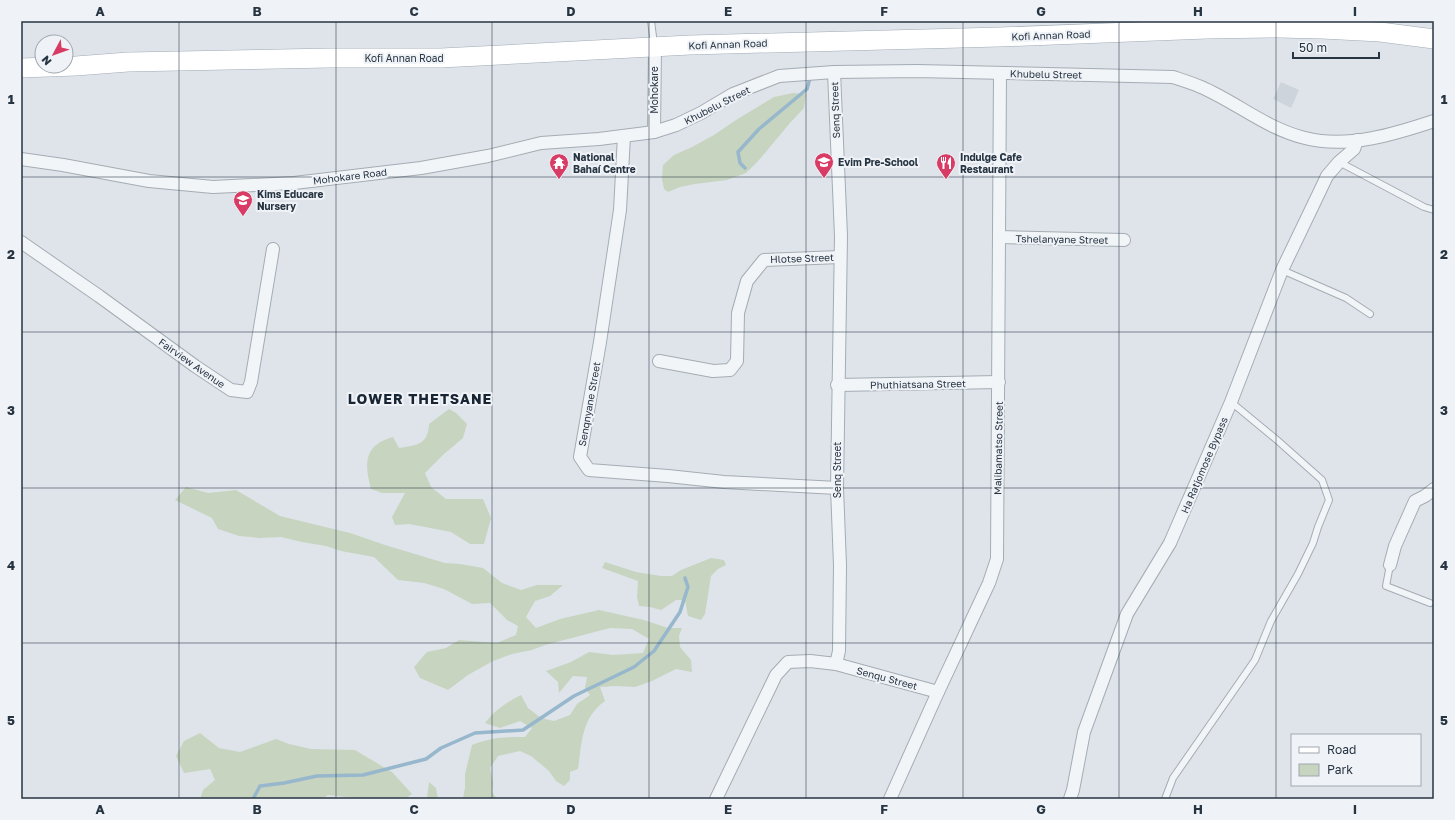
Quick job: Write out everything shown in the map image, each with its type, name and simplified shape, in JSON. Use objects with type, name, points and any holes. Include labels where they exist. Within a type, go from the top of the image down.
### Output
[{"type":"main road","name":"Kofi Annan Road","points":[[21,68],[135,62],[330,58],[441,58],[690,45],[1000,37],[1206,29],[1278,28],[1380,32],[1434,39]]},
{"type":"street","name":"Mohokare","points":[[654,132],[655,48]]},
{"type":"street","name":"Khubelu Street","points":[[654,132],[676,125],[701,113],[733,94],[779,76],[834,72],[917,71],[1172,77],[1202,87],[1268,123],[1306,138],[1329,141],[1357,140],[1404,131],[1434,121]]},
{"type":"street","name":"Senq Street","points":[[834,72],[841,236],[836,488],[840,565],[839,652],[836,664]]},
{"type":"street","name":"Malibamatso Street","points":[[890,799],[989,583],[997,559],[1000,74]]},
{"type":"street","name":"Mohokare Road","points":[[21,159],[63,165],[149,181],[213,187],[294,183],[421,168],[488,156],[541,143],[654,132]]},
{"type":"street","name":"Senqnyane Street","points":[[624,136],[620,210],[600,342],[580,457],[589,470],[724,482],[836,488]]},
{"type":"street","name":"Ha Ratjomose Bypass","points":[[1070,799],[1084,732],[1127,614],[1170,543],[1231,402],[1282,270],[1327,176],[1339,162],[1354,149],[1357,140]]},
{"type":"street","name":"Tshelanyane Street","points":[[1000,237],[1124,240]]},
{"type":"street","name":"Fairview Avenue","points":[[21,242],[231,390],[247,392],[251,382],[273,249]]},
{"type":"street","name":"Hlotse Street","points":[[659,361],[714,371],[730,370],[737,361],[738,313],[747,281],[764,260],[840,257]]},
{"type":"street","name":"Phuthiatsana Street","points":[[837,385],[999,382]]},
{"type":"street","points":[[1390,564],[1395,546],[1415,502],[1434,489]]},
{"type":"street","points":[[716,799],[776,675],[788,662],[810,661],[836,664]]},
{"type":"street","name":"Senqu Street","points":[[836,664],[938,692]]},
{"type":"lane","points":[[650,21],[655,48]]},
{"type":"lane","points":[[1339,162],[1424,207],[1434,210]]},
{"type":"lane","points":[[1282,270],[1346,298],[1370,314]]},
{"type":"lane","points":[[1165,799],[1173,778],[1255,660],[1271,621],[1298,574],[1313,543],[1318,527],[1330,500],[1322,480],[1231,402]]},
{"type":"lane","points":[[1390,564],[1386,586],[1430,603]]},
{"type":"shaded area","points":[[1281,82],[1299,90],[1291,108],[1273,99]]},
{"type":"green space","points":[[793,93],[806,94],[804,108],[746,173],[727,180],[680,187],[668,192],[664,189],[662,179],[663,165],[674,155],[714,135],[774,97]]},
{"type":"green space","points":[[449,409],[456,413],[467,424],[463,438],[425,473],[431,487],[446,499],[483,499],[491,518],[484,544],[470,544],[451,532],[409,524],[395,525],[392,517],[405,493],[382,493],[371,489],[367,471],[367,463],[371,450],[383,440],[393,437],[399,448],[420,443],[426,436],[429,424]]},
{"type":"green space","points":[[186,487],[208,493],[236,490],[280,516],[350,533],[445,563],[483,568],[502,583],[521,590],[537,585],[563,585],[550,596],[535,601],[526,617],[536,628],[560,619],[599,610],[644,620],[668,628],[682,628],[679,636],[680,647],[691,660],[692,672],[676,669],[652,681],[635,687],[600,687],[605,701],[591,715],[587,723],[582,741],[578,769],[570,772],[570,780],[564,786],[556,781],[549,771],[531,756],[520,751],[498,756],[490,768],[493,783],[492,792],[497,799],[463,799],[465,774],[472,745],[485,740],[498,738],[525,737],[532,728],[520,721],[500,728],[485,723],[497,710],[521,695],[528,708],[541,718],[554,721],[570,715],[577,704],[590,695],[585,688],[587,677],[573,676],[559,693],[558,682],[546,671],[571,662],[589,652],[613,655],[643,653],[649,639],[632,629],[610,628],[545,645],[532,650],[512,654],[493,661],[468,675],[448,690],[420,678],[414,667],[427,652],[446,648],[459,640],[497,643],[516,635],[518,626],[507,620],[490,603],[472,604],[444,589],[424,583],[398,580],[374,557],[281,537],[260,538],[239,536],[218,529],[212,518],[175,500]]},
{"type":"green space","points":[[711,558],[724,560],[726,565],[718,569],[711,576],[705,614],[701,620],[688,616],[685,600],[676,600],[661,610],[639,606],[637,597],[638,581],[602,568],[605,562],[636,572],[661,576],[672,576],[681,570]]},
{"type":"green space","points":[[200,733],[219,748],[240,752],[276,739],[289,744],[311,749],[355,750],[392,772],[412,794],[405,799],[365,799],[328,795],[323,799],[200,799],[203,790],[215,780],[210,769],[184,773],[176,756],[184,741]]},
{"type":"green space","points":[[429,782],[436,788],[438,799],[427,799]]},
{"type":"waterway","points":[[745,168],[740,163],[738,152],[759,129],[807,89],[810,78]]},
{"type":"waterway","points":[[253,799],[260,786],[317,776],[363,775],[426,759],[441,748],[475,733],[523,730],[574,696],[634,667],[654,651],[680,612],[688,587],[685,578]]},
{"type":"place","name":"Evim Pre-School","points":[[824,179]]},
{"type":"place","name":"National Bahaí Centre","points":[[559,180]]},
{"type":"place","name":"Indulge Cafe Restaurant","points":[[946,180]]},
{"type":"place","name":"Kims Educare Nursery","points":[[243,217]]},
{"type":"district","name":"LOWER THETSANE","points":[[420,398]]}]
